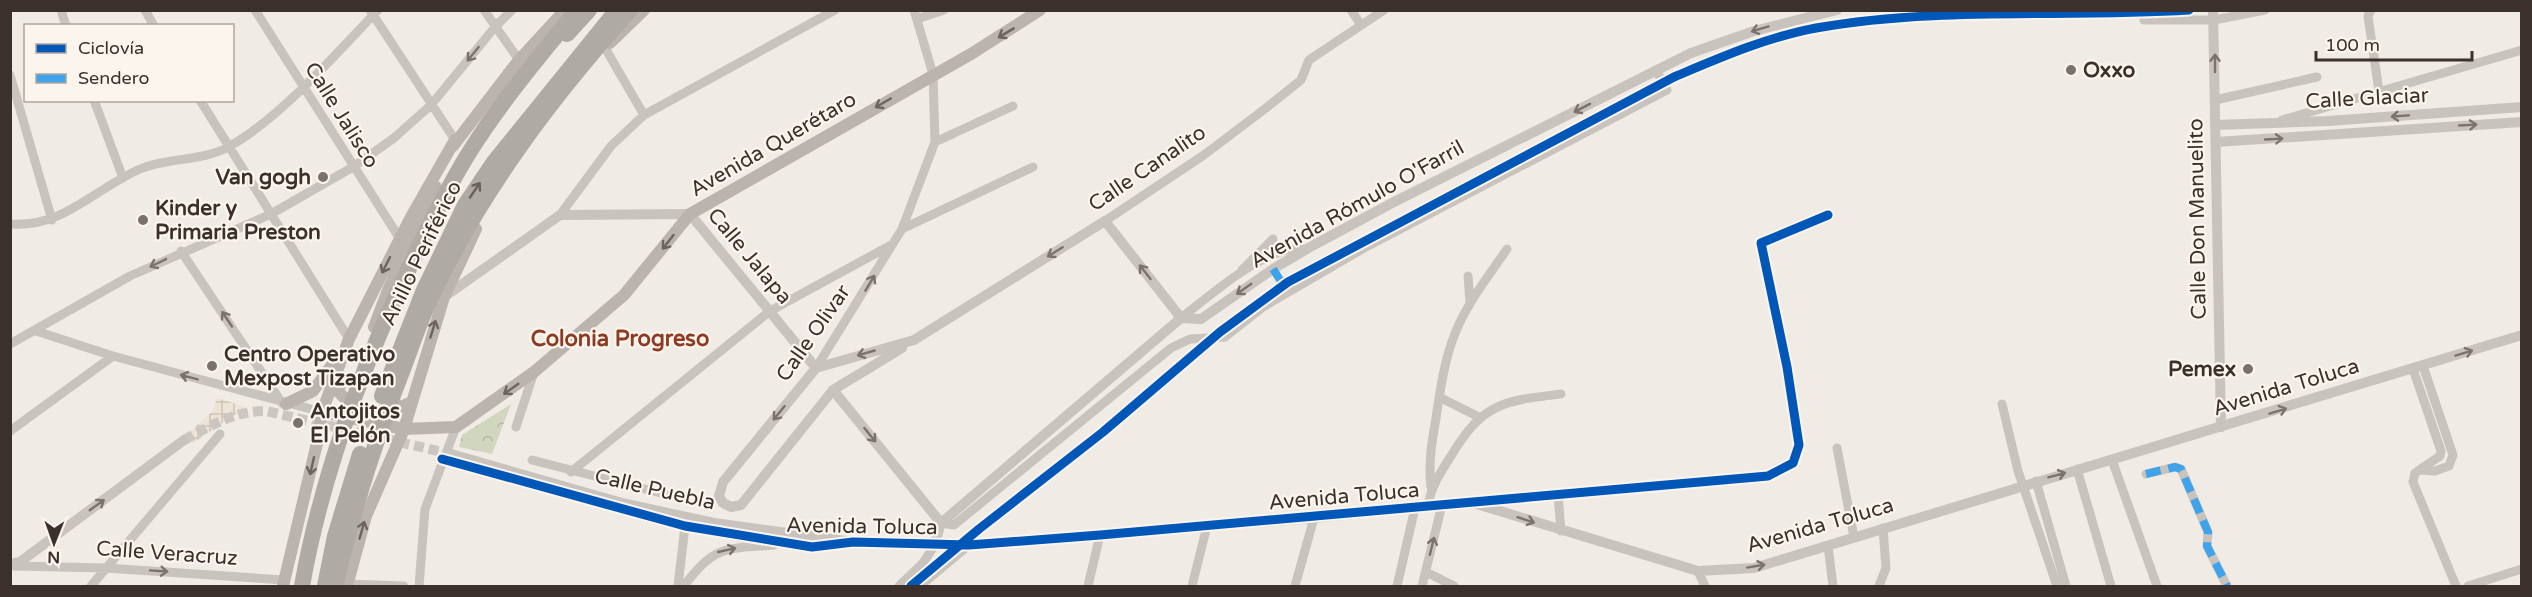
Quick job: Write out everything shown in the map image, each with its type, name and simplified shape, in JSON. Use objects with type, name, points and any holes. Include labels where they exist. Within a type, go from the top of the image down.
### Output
[{"type":"highway","points":[[304,586],[310,539],[338,443],[386,316],[431,221],[472,148],[514,89],[577,10]]},
{"type":"highway","name":"Anillo Periférico","points":[[304,586],[335,448],[356,393],[450,189],[508,106],[589,10]]},
{"type":"highway","name":"Anillo Periférico","points":[[325,586],[335,536],[360,454],[424,290],[465,205],[501,153],[617,10]]},
{"type":"highway","points":[[343,586],[369,458],[431,298],[471,224],[531,129],[573,74],[630,10]]},
{"type":"main road","points":[[284,585],[318,439],[322,412],[349,339],[400,239],[455,141],[519,60],[565,10]]},
{"type":"main road","points":[[343,586],[366,516],[404,429],[444,297],[472,237],[513,167],[605,48],[644,10]]},
{"type":"main road","name":"Avenida Querétaro","points":[[456,426],[534,372],[638,281],[690,214],[1040,10]]},
{"type":"main road","points":[[356,393],[388,290],[443,173],[455,141]]},
{"type":"main road","points":[[359,319],[354,348],[338,391],[349,404],[364,410],[394,411],[412,402]]},
{"type":"main road","points":[[284,403],[313,391],[349,339]]},
{"type":"main road","points":[[322,412],[404,429],[456,426]]},
{"type":"main road","points":[[284,585],[335,448]]},
{"type":"street","points":[[145,10],[153,24]]},
{"type":"street","name":"Calle Jalisco","points":[[255,10],[400,239]]},
{"type":"street","points":[[483,10],[519,60]]},
{"type":"street","points":[[10,344],[130,276],[181,251],[271,214],[353,166],[394,138],[431,105],[495,27],[512,10]]},
{"type":"street","points":[[444,297],[560,215],[611,146],[644,115],[835,10]]},
{"type":"street","points":[[915,15],[944,10]]},
{"type":"street","points":[[1351,10],[1361,25]]},
{"type":"street","name":"Calle Canalito","points":[[833,390],[1105,221],[1204,155],[1301,80],[1310,60],[1384,10]]},
{"type":"street","name":"Avenida Rómulo O'Farril","points":[[1181,318],[1201,319],[1306,249],[1394,202],[1691,53],[1754,30],[1837,10]]},
{"type":"street","points":[[2145,20],[2265,10]]},
{"type":"street","points":[[2371,10],[2368,16],[2379,91]]},
{"type":"street","points":[[10,224],[52,220],[140,169],[229,148],[255,129],[303,87],[374,12],[455,141]]},
{"type":"street","name":"Calle Olivar","points":[[833,390],[741,505],[731,507],[723,503],[719,496],[723,482],[816,368],[902,228],[935,142],[933,74],[915,15]]},
{"type":"street","name":"Calle Don Manuelito","points":[[2214,15],[2221,427]]},
{"type":"street","points":[[605,48],[644,115]]},
{"type":"street","points":[[2279,121],[2522,50]]},
{"type":"street","name":"Avenida Rómulo O'Farril","points":[[941,523],[954,525],[1171,348],[1190,339],[1225,337],[1263,307],[1364,248],[1667,90],[1656,70]]},
{"type":"street","points":[[10,75],[52,220]]},
{"type":"street","points":[[2215,100],[2317,77]]},
{"type":"street","points":[[95,102],[123,178]]},
{"type":"street","points":[[201,102],[349,339]]},
{"type":"street","points":[[935,142],[1013,106]]},
{"type":"street","name":"Calle Glaciar","points":[[2215,125],[2328,121],[2522,107]]},
{"type":"street","name":"Calle Glaciar","points":[[2216,142],[2522,122]]},
{"type":"street","points":[[902,228],[1033,167]]},
{"type":"street","name":"Calle Jalapa","points":[[560,215],[690,214],[816,368]]},
{"type":"street","points":[[1470,502],[1768,476],[1792,463],[1799,445],[1787,367],[1761,243],[1828,215]]},
{"type":"street","points":[[1105,221],[1181,318]]},
{"type":"street","points":[[1232,280],[1273,239]]},
{"type":"street","points":[[571,472],[770,311],[893,244]]},
{"type":"street","points":[[899,586],[923,564],[934,546],[941,523],[1181,318],[1232,280],[1282,250],[1306,249]]},
{"type":"street","points":[[1428,506],[1431,487],[1430,460],[1439,397],[1454,336],[1470,303],[1507,249]]},
{"type":"street","points":[[181,251],[284,403]]},
{"type":"street","points":[[1468,276],[1470,303]]},
{"type":"street","points":[[36,331],[113,356],[322,412]]},
{"type":"street","name":"Avenida Toluca","points":[[447,457],[685,526],[812,547],[853,542],[934,546],[969,545],[1314,518],[1470,502],[1698,571],[1754,568],[2024,484],[2112,460],[2522,335]]},
{"type":"street","name":"Calle Canalito","points":[[816,368],[914,340]]},
{"type":"street","points":[[10,431],[113,356]]},
{"type":"street","points":[[2418,368],[2437,424],[2453,460],[2449,466],[2440,470],[2420,470]]},
{"type":"street","points":[[516,427],[534,372]]},
{"type":"street","points":[[833,390],[941,523]]},
{"type":"street","points":[[1431,487],[1479,417],[1510,401],[1561,394]]},
{"type":"street","points":[[1439,397],[1479,417]]},
{"type":"street","points":[[2002,404],[2024,484],[2057,586]]},
{"type":"street","points":[[2437,424],[2441,454],[2413,476],[2413,482],[2456,586]]},
{"type":"street","points":[[419,586],[425,509],[447,457],[456,426]]},
{"type":"street","points":[[91,586],[220,434]]},
{"type":"street","points":[[12,566],[184,440]]},
{"type":"street","points":[[1837,447],[1854,537]]},
{"type":"street","name":"Calle Puebla","points":[[447,457],[622,503],[714,523],[853,542]]},
{"type":"street","points":[[532,460],[571,472],[684,499]]},
{"type":"street","points":[[2112,460],[2157,586]]},
{"type":"street","points":[[2146,474],[2175,466],[2181,469],[2208,532],[2207,546],[2227,586]]},
{"type":"street","points":[[2077,469],[2111,586]]},
{"type":"street","points":[[2036,481],[2066,586]]},
{"type":"street","points":[[1558,495],[1561,531]]},
{"type":"street","points":[[1422,586],[1442,505]]},
{"type":"street","points":[[1397,586],[1415,508]]},
{"type":"street","points":[[1295,586],[1314,518]]},
{"type":"street","points":[[678,586],[685,526]]},
{"type":"street","points":[[1192,586],[1207,526]]},
{"type":"street","points":[[1879,586],[1886,567],[1882,528]]},
{"type":"street","points":[[1088,586],[1100,535]]},
{"type":"street","points":[[684,586],[700,565],[713,554],[729,549],[786,544]]},
{"type":"street","points":[[920,586],[969,545]]},
{"type":"street","points":[[1828,546],[1833,586]]},
{"type":"street","name":"Calle Veracruz","points":[[12,566],[106,568],[284,585]]},
{"type":"street","points":[[2468,586],[2522,569]]},
{"type":"street","points":[[1698,571],[1705,586]]},
{"type":"street","points":[[1426,572],[1454,586]]},
{"type":"street","points":[[343,586],[404,586]]},
{"type":"green space","points":[[511,404],[492,454],[459,447],[462,435]]},
{"type":"shaded area","points":[[217,398],[246,407],[193,443],[187,434],[212,412]]},
{"type":"tunnel","points":[[184,440],[233,416],[266,411],[451,454]]},
{"type":"marked path","points":[[1273,269],[1286,289]]},
{"type":"marked path","points":[[2146,474],[2175,467],[2181,469],[2208,532],[2207,546],[2227,586]]},
{"type":"cycle path","points":[[911,586],[979,529],[1103,432],[1220,332],[1288,282],[1674,77],[1779,37],[1816,28],[1862,21],[1955,15],[2189,10]]},
{"type":"cycle path","points":[[442,459],[685,526],[812,547],[853,542],[969,545],[1768,476],[1793,463],[1799,445],[1787,367],[1761,243],[1828,215]]},
{"type":"place","name":"Oxxo","points":[[2071,70]]},
{"type":"place","name":"Van gogh","points":[[323,177]]},
{"type":"place","name":"Kinder y Primaria Preston","points":[[143,220]]},
{"type":"place","name":"Centro Operativo Mexpost Tizapan","points":[[212,366]]},
{"type":"place","name":"Pemex","points":[[2248,369]]},
{"type":"place","name":"Antojitos El Pelón","points":[[298,423]]},
{"type":"district","name":"Colonia Progreso","points":[[620,338]]}]
